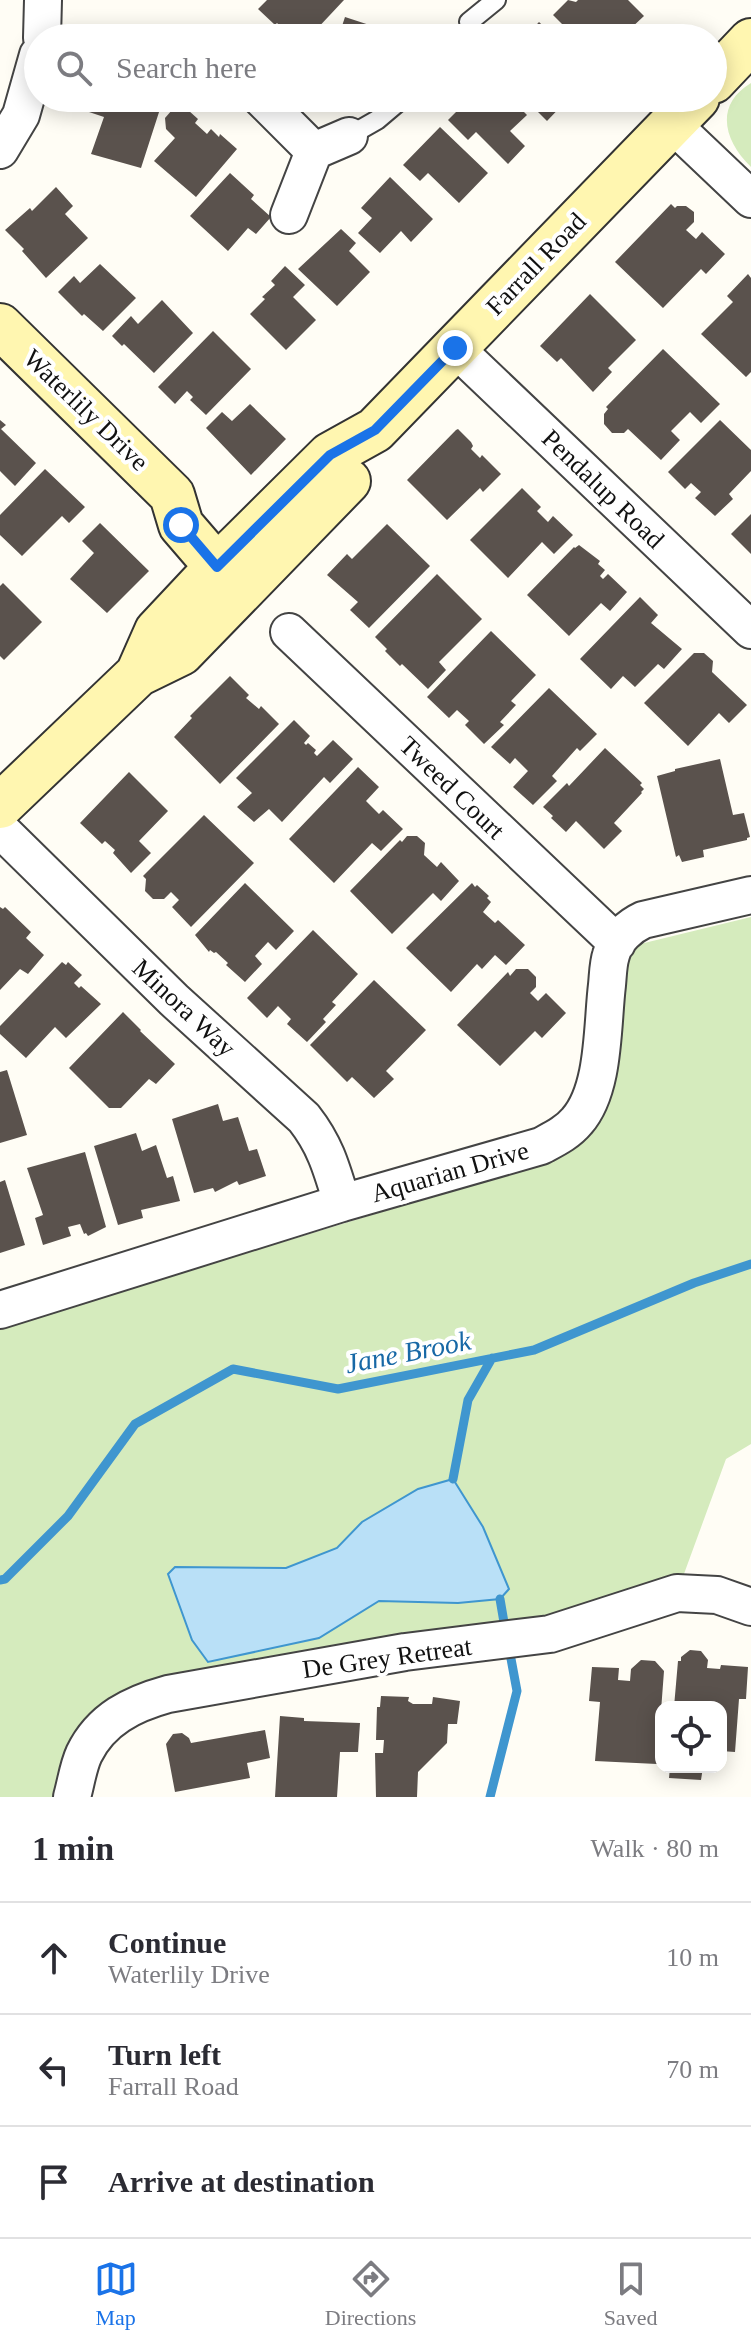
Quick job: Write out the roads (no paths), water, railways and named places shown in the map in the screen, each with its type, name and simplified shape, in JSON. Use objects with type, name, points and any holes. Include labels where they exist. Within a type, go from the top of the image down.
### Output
[{"type":"main road","points":[[727,66],[751,41]]},
{"type":"main road","name":"Farrall Road","points":[[0,806],[138,674],[157,631],[241,568],[361,468],[375,430],[684,112]]},
{"type":"main road","name":"Waterlily Drive","points":[[0,326],[172,495],[199,502],[241,568]]},
{"type":"street","points":[[42,24],[43,0]]},
{"type":"street","points":[[0,150],[24,104]]},
{"type":"street","points":[[275,112],[314,151]]},
{"type":"street","points":[[686,112],[751,199]]},
{"type":"street","points":[[289,215],[314,151],[349,136]]},
{"type":"street","name":"Pendalup Road","points":[[455,348],[751,630]]},
{"type":"street","name":"Tweed Court","points":[[289,632],[617,943]]},
{"type":"street","name":"Minora Way","points":[[0,829],[174,1000],[304,1118],[319,1137],[327,1154],[342,1203]]},
{"type":"street","points":[[617,943],[633,925],[643,920],[751,895]]},
{"type":"street","name":"Aquarian Drive","points":[[0,1310],[342,1203],[541,1146],[560,1136],[577,1121],[588,1104],[596,1082],[609,965],[617,943]]},
{"type":"street","name":"De Grey Retreat","points":[[72,1797],[83,1756],[98,1731],[120,1712],[141,1701],[383,1655],[550,1634],[677,1593],[717,1595],[751,1607]]},
{"type":"lane","points":[[469,22],[496,0]]},
{"type":"lane","points":[[349,136],[386,112]]},
{"type":"water","points":[[453,1479],[483,1527],[509,1589],[500,1599],[458,1603],[379,1601],[319,1638],[208,1662],[192,1640],[168,1574],[175,1567],[286,1568],[337,1548],[362,1522],[418,1489]]},
{"type":"waterway","name":"Jane Brook","points":[[0,1580],[5,1579],[68,1516],[135,1424],[233,1369],[338,1389],[534,1350],[694,1283],[751,1264]]},
{"type":"waterway","points":[[453,1479],[468,1400],[492,1358]]},
{"type":"waterway","points":[[500,1599],[506,1634]]},
{"type":"waterway","points":[[490,1797],[517,1691],[509,1648]]}]
